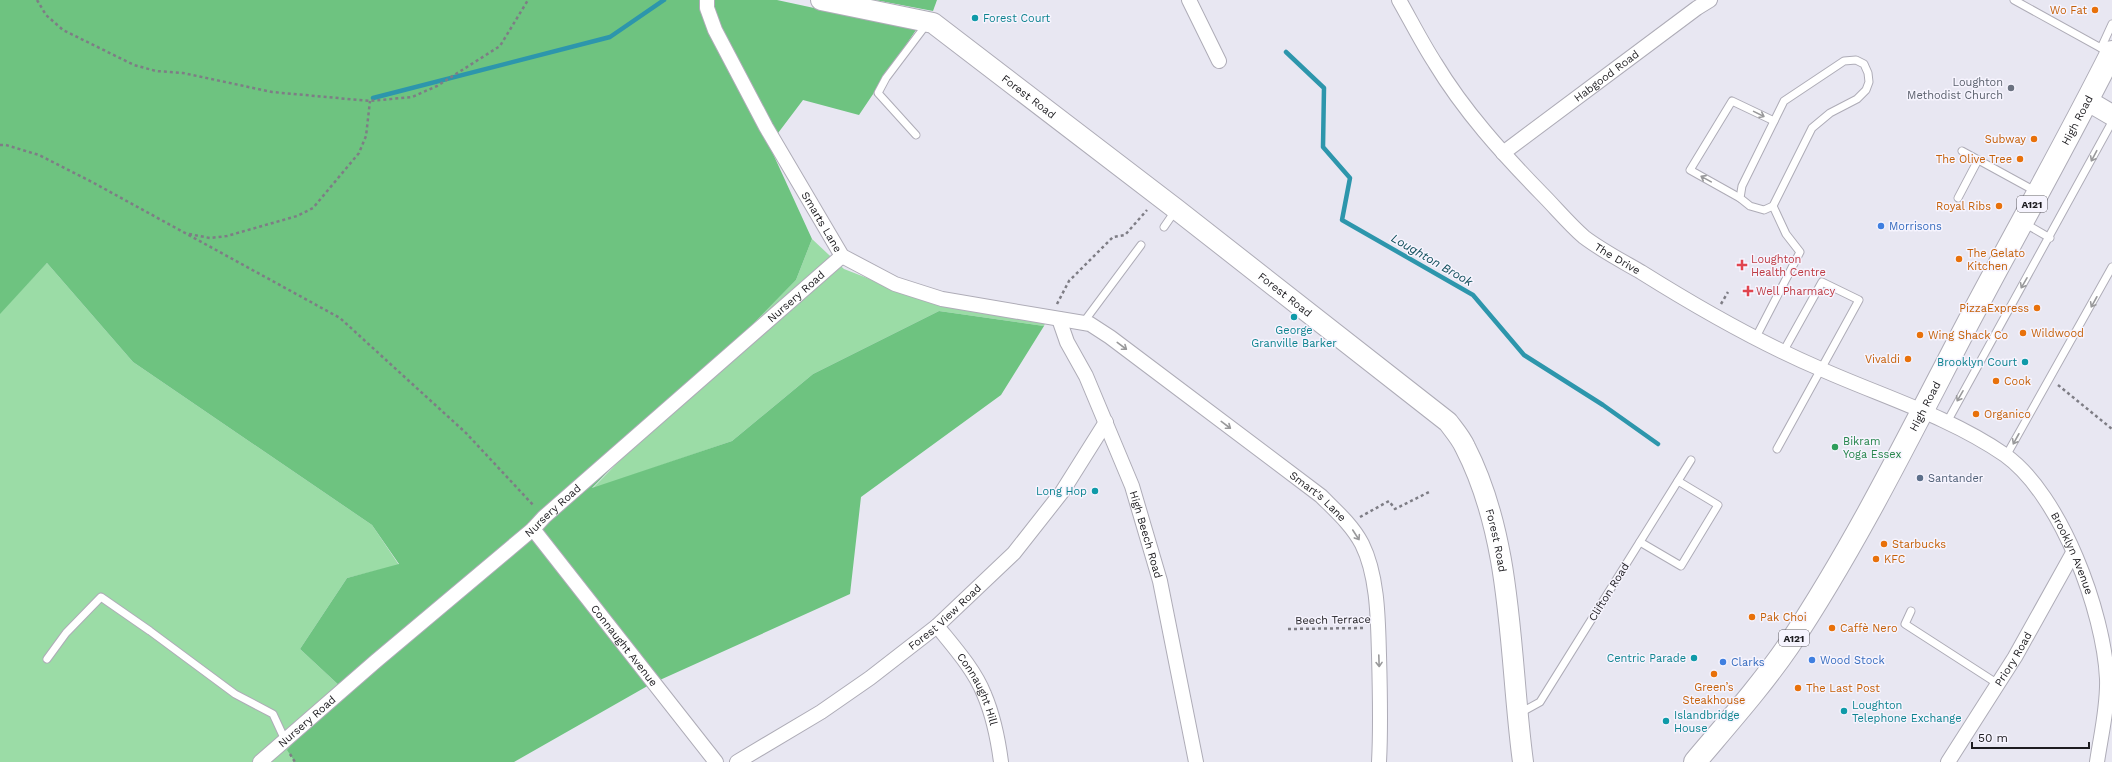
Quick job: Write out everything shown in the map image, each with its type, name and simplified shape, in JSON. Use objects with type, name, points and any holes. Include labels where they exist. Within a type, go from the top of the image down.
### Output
[{"type":"main road","name":"High Road","points":[[1696,762],[1788,647],[1836,571],[1902,453],[2022,222],[2088,101],[2108,51]]},
{"type":"street","name":"Smarts Lane","points":[[707,0],[707,8],[715,30],[759,113],[842,256],[895,284],[942,299],[1086,324]]},
{"type":"street","name":"Forest Road","points":[[821,0],[929,21],[1176,209],[1448,422],[1465,446],[1484,490],[1504,571],[1516,714],[1523,762]]},
{"type":"street","points":[[1189,0],[1219,61]]},
{"type":"street","name":"The Drive","points":[[1399,0],[1435,64],[1470,114],[1503,153],[1585,237],[1683,299],[1754,339],[1821,370],[1923,411]]},
{"type":"street","name":"Habgood Road","points":[[1503,153],[1697,8],[1710,0]]},
{"type":"street","points":[[2088,101],[2112,115]]},
{"type":"street","name":"Nursery Road","points":[[260,762],[376,660],[532,529],[842,256]]},
{"type":"street","name":"High Beech Road","points":[[1054,318],[1086,376],[1132,486],[1160,582],[1196,762]]},
{"type":"street","name":"Smart's Lane","points":[[1086,324],[1110,337],[1320,496],[1349,523],[1363,545],[1374,582],[1378,627],[1380,696],[1379,762]]},
{"type":"street","name":"Brooklyn Avenue","points":[[1923,411],[1947,422],[2006,456],[2030,477],[2052,509],[2093,598],[2104,642],[2107,682],[2097,762]]},
{"type":"street","name":"Forest View Road","points":[[737,762],[827,708],[870,678],[937,626],[1014,553],[1062,492],[1106,422]]},
{"type":"street","name":"Connaught Avenue","points":[[532,529],[716,762]]},
{"type":"street","name":"Priory Road","points":[[1948,762],[1998,684],[2073,553]]},
{"type":"street","name":"Connaught Hill","points":[[937,626],[961,656],[984,692],[993,721],[1002,762]]},
{"type":"lane","points":[[2014,0],[2108,51],[2112,24]]},
{"type":"lane","points":[[916,135],[878,93],[886,78],[929,21]]},
{"type":"lane","points":[[1740,198],[1742,186],[1784,101],[1844,60],[1856,60],[1864,64],[1868,73],[1869,82],[1866,90],[1857,99],[1830,113],[1812,128],[1773,206],[1764,210],[1750,206],[1740,198],[1690,170],[1732,100],[1774,121]]},
{"type":"lane","points":[[1947,422],[2050,238],[2112,122]]},
{"type":"lane","points":[[1962,151],[2038,192]]},
{"type":"lane","points":[[1958,198],[1978,160]]},
{"type":"lane","points":[[1754,339],[1800,252],[1786,234],[1773,206]]},
{"type":"lane","points":[[1164,227],[1176,209]]},
{"type":"lane","points":[[2022,222],[2050,238]]},
{"type":"lane","points":[[1086,324],[1140,245]]},
{"type":"lane","points":[[2006,456],[2112,267]]},
{"type":"lane","points":[[1777,449],[1859,300],[1822,282],[1782,352]]},
{"type":"lane","name":"Clifton Road","points":[[1516,714],[1540,702],[1691,460]]},
{"type":"lane","points":[[1640,542],[1681,566],[1718,505],[1678,481]]},
{"type":"lane","points":[[47,659],[66,634],[101,597],[235,694],[273,714],[285,740]]},
{"type":"lane","points":[[1911,611],[1905,624],[1998,684]]},
{"type":"path","points":[[37,0],[46,15],[63,30],[134,65],[148,69],[183,73],[272,92],[370,101],[412,97],[437,86],[500,46],[528,0]]},
{"type":"path","points":[[187,234],[210,238],[227,236],[297,216],[313,208],[359,153],[366,136],[370,101]]},
{"type":"path","points":[[0,145],[6,145],[39,155],[340,318],[466,433],[544,517]]},
{"type":"path","points":[[1054,318],[1069,281],[1113,237],[1125,235],[1159,196]]},
{"type":"path","points":[[1722,302],[1728,292]]},
{"type":"path","points":[[2052,390],[2056,384],[2112,429]]},
{"type":"path","points":[[1349,523],[1389,501],[1395,509],[1428,492]]},
{"type":"path","name":"Beech Terrace","points":[[1288,629],[1378,627]]},
{"type":"green space","points":[[0,0],[777,0],[916,30],[859,115],[803,100],[769,145],[812,239],[796,280],[592,488],[732,441],[813,374],[939,311],[1044,326],[1001,395],[861,497],[850,594],[651,684],[514,762],[295,762],[287,750],[343,689],[300,649],[347,578],[399,564],[372,525],[133,362],[47,263],[0,314]]},
{"type":"green space","points":[[875,0],[937,0],[933,11]]},
{"type":"green space","points":[[812,239],[844,269],[880,283],[1047,319],[1044,326],[939,311],[813,374],[732,441],[592,489],[796,280]]},
{"type":"green space","points":[[47,263],[133,362],[372,525],[399,565],[347,578],[300,649],[343,689],[296,762],[0,762],[0,313]]},
{"type":"waterway","points":[[373,98],[610,37],[664,0]]},
{"type":"waterway","name":"Loughton Brook","points":[[1286,52],[1324,88],[1323,147],[1350,178],[1342,220],[1473,295],[1524,355],[1603,405],[1658,444]]},
{"type":"place","name":"Wo Fat","points":[[2095,10]]},
{"type":"place","name":"Forest Court","points":[[975,18]]},
{"type":"place","name":"Loughton Methodist Church","points":[[2011,88]]},
{"type":"place","name":"Subway","points":[[2034,139]]},
{"type":"place","name":"The Olive Tree","points":[[2020,159]]},
{"type":"place","name":"Royal Ribs","points":[[1999,206]]},
{"type":"place","name":"Morrisons","points":[[1881,226]]},
{"type":"place","name":"The Gelato Kitchen","points":[[1959,259]]},
{"type":"place","name":"Loughton Health Centre","points":[[1742,265]]},
{"type":"place","name":"Well Pharmacy","points":[[1748,291]]},
{"type":"place","name":"PizzaExpress","points":[[2037,308]]},
{"type":"place","name":"George Granville Barker","points":[[1294,317]]},
{"type":"place","name":"Wildwood","points":[[2023,333]]},
{"type":"place","name":"Wing Shack Co","points":[[1920,335]]},
{"type":"place","name":"Vivaldi","points":[[1908,359]]},
{"type":"place","name":"Brooklyn Court","points":[[2025,362]]},
{"type":"place","name":"Cook","points":[[1996,381]]},
{"type":"place","name":"Organico","points":[[1976,414]]},
{"type":"place","name":"Bikram Yoga Essex","points":[[1835,447]]},
{"type":"place","name":"Santander","points":[[1920,478]]},
{"type":"place","name":"Long Hop","points":[[1095,491]]},
{"type":"place","name":"Starbucks","points":[[1884,544]]},
{"type":"place","name":"KFC","points":[[1876,559]]},
{"type":"place","name":"Pak Choi","points":[[1752,617]]},
{"type":"place","name":"Caffè Nero","points":[[1832,628]]},
{"type":"place","name":"Centric Parade","points":[[1694,658]]},
{"type":"place","name":"Wood Stock","points":[[1812,660]]},
{"type":"place","name":"Clarks","points":[[1723,662]]},
{"type":"place","name":"Green’s Steakhouse","points":[[1714,674]]},
{"type":"place","name":"The Last Post","points":[[1798,688]]},
{"type":"place","name":"Loughton Telephone Exchange","points":[[1844,711]]},
{"type":"place","name":"Islandbridge House","points":[[1666,721]]}]
